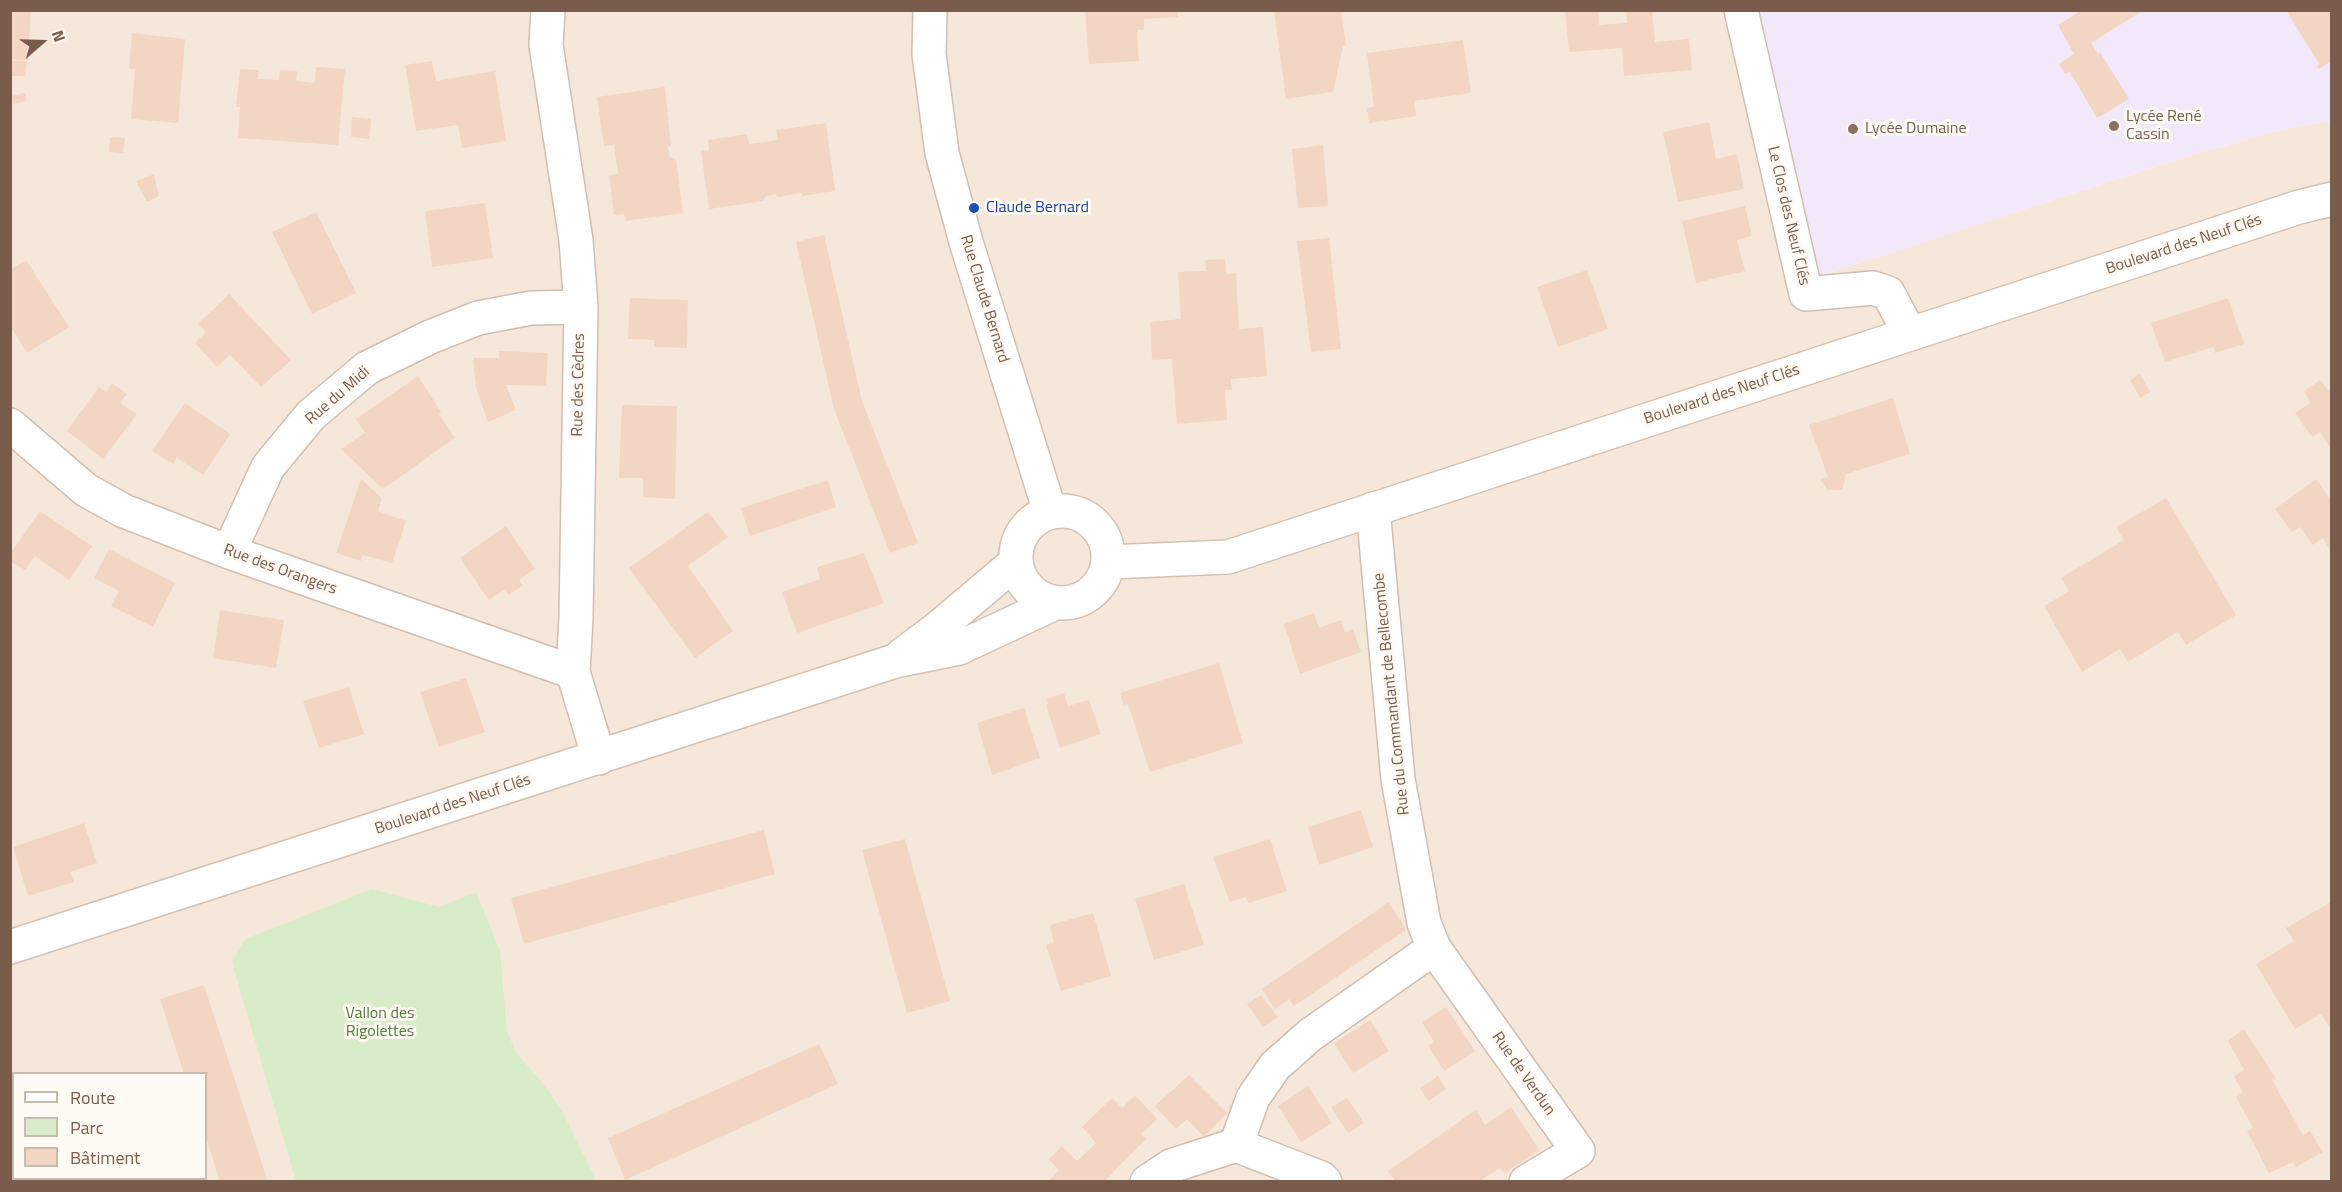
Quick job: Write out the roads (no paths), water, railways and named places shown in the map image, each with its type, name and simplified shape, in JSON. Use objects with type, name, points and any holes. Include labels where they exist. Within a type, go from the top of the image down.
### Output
[{"type":"street","name":"Rue des Cèdres","points":[[548,10],[546,45],[576,240],[580,307],[576,618],[573,672],[599,758]]},
{"type":"street","name":"Rue Claude Bernard","points":[[930,10],[929,54],[942,153],[966,242],[1050,512]]},
{"type":"street","name":"Le Clos des Neuf Clés","points":[[1741,10],[1806,294],[1873,288],[1888,293],[1910,334]]},
{"type":"street","name":"Boulevard des Neuf Clés","points":[[1108,562],[1228,557],[2288,211],[2331,199]]},
{"type":"street","name":"Rue du Midi","points":[[230,552],[268,467],[311,415],[367,368],[430,337],[478,318],[531,308],[580,307]]},
{"type":"street","name":"Rue des Orangers","points":[[10,425],[86,490],[124,510],[230,552],[573,672]]},
{"type":"street","name":"Rue du Commandant de Bellecombe","points":[[1373,509],[1398,779],[1424,923],[1434,948]]},
{"type":"street","points":[[1065,510],[1092,521],[1102,533],[1108,547],[1108,562],[1104,576],[1096,589],[1070,602],[1055,603],[1041,598],[1029,589],[1021,577],[1016,562],[1016,549],[1020,537],[1032,522],[1050,512],[1065,510]]},
{"type":"street","name":"Boulevard des Neuf Clés","points":[[895,661],[1016,562]]},
{"type":"street","name":"Boulevard des Neuf Clés","points":[[10,946],[895,661],[959,648],[1055,603]]},
{"type":"street","points":[[1236,1145],[1253,1098],[1275,1066],[1310,1035],[1434,948]]},
{"type":"street","name":"Rue de Verdun","points":[[1434,948],[1578,1151],[1526,1182]]},
{"type":"street","points":[[1147,1182],[1171,1166],[1236,1145],[1321,1178],[1325,1182]]},
{"type":"place","name":"Lycée René Cassin","points":[[2114,126]]},
{"type":"place","name":"Lycée Dumaine","points":[[1853,129]]},
{"type":"place","name":"Claude Bernard","points":[[974,208]]},
{"type":"park label","name":"Vallon des Rigolettes","points":[[380,1023]]}]
